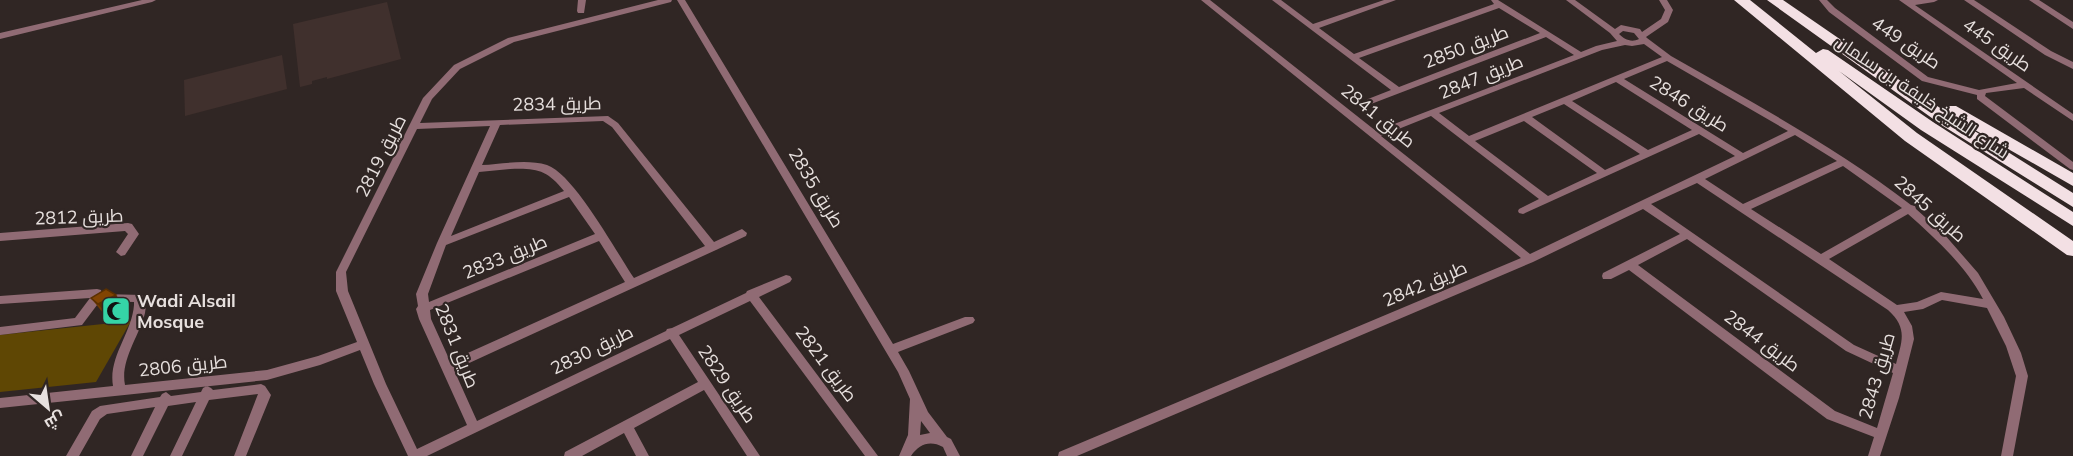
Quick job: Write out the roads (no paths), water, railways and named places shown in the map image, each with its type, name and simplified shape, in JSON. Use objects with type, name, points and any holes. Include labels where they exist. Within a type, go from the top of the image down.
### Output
[{"type":"highway","points":[[1741,0],[1911,137],[2073,250]]},
{"type":"highway","name":"شارع الشيخ خليفة بن سلمان","points":[[1752,0],[1927,126],[2073,220]]},
{"type":"highway","name":"شارع الشيخ خليفة بن سلمان","points":[[1774,0],[1949,122],[2073,201]]},
{"type":"highway","points":[[1781,0],[1893,75],[2073,180]]},
{"type":"street","points":[[0,36],[152,0]]},
{"type":"street","points":[[581,11],[582,0]]},
{"type":"street","name":"طريق 2819","points":[[415,456],[380,384],[342,291],[341,272],[435,88],[473,57],[511,40],[654,1],[668,0]]},
{"type":"street","name":"طريق 2835","points":[[681,0],[891,350],[923,416],[942,440],[951,447],[954,456]]},
{"type":"street","name":"طريق 2841","points":[[1205,0],[1529,259]]},
{"type":"street","points":[[1276,0],[1398,90]]},
{"type":"street","points":[[1312,27],[1392,0]]},
{"type":"street","points":[[1572,0],[1599,18],[1615,34],[1637,40]]},
{"type":"street","points":[[1637,40],[1665,20],[1668,15],[1663,0]]},
{"type":"street","name":"طريق 449","points":[[1823,0],[1832,10],[1920,76],[1941,85],[1983,98],[2026,85]]},
{"type":"street","points":[[1905,1],[1934,0]]},
{"type":"street","points":[[1968,0],[2048,53],[2073,66]]},
{"type":"street","points":[[2033,0],[2073,26]]},
{"type":"street","name":"طريق 445","points":[[1905,1],[2026,85],[2068,110],[2073,118]]},
{"type":"street","points":[[1353,57],[1496,2],[1580,55]]},
{"type":"street","points":[[1599,18],[1629,29],[1653,27]]},
{"type":"street","points":[[1629,29],[1637,40]]},
{"type":"street","name":"طريق 2847","points":[[1599,48],[1615,34],[1629,29]]},
{"type":"street","name":"طريق 2850","points":[[1371,100],[1546,34]]},
{"type":"street","name":"طريق 2847","points":[[1375,135],[1599,48],[1637,40]]},
{"type":"street","name":"طريق 2845","points":[[1637,40],[1843,162],[1911,208],[1971,270],[2012,344],[2022,376],[2007,456]]},
{"type":"street","name":"طريق 2846","points":[[1468,140],[1665,57]]},
{"type":"street","name":"طريق 2846","points":[[1617,79],[1743,157]]},
{"type":"street","points":[[1983,98],[2073,167]]},
{"type":"street","points":[[1565,100],[1647,154]]},
{"type":"street","points":[[1433,113],[1547,200]]},
{"type":"street","name":"طريق 2834","points":[[415,126],[496,124],[592,117],[611,121],[712,247]]},
{"type":"street","points":[[1525,117],[1604,174]]},
{"type":"street","name":"طريق 2831","points":[[474,427],[422,309],[422,294],[442,243],[496,124]]},
{"type":"street","points":[[1523,211],[1701,130]]},
{"type":"street","name":"طريق 2842","points":[[1064,456],[1529,259],[1794,132]]},
{"type":"street","points":[[1743,208],[1843,162]]},
{"type":"street","points":[[475,169],[546,169],[557,175],[571,192],[631,283]]},
{"type":"street","name":"طريق 2843","points":[[1698,178],[1896,309],[1909,330],[1900,371],[1874,456]]},
{"type":"street","points":[[442,243],[571,192]]},
{"type":"street","points":[[1644,205],[1850,348],[1900,371]]},
{"type":"street","points":[[1820,259],[1911,208]]},
{"type":"street","name":"طريق 2812","points":[[0,237],[128,227],[134,234],[121,252]]},
{"type":"street","points":[[447,368],[742,233]]},
{"type":"street","name":"طريق 2833","points":[[422,309],[600,236]]},
{"type":"street","points":[[1607,276],[1687,236]]},
{"type":"street","name":"طريق 2844","points":[[1630,265],[1831,415],[1879,434]]},
{"type":"street","name":"طريق 2830","points":[[415,456],[786,279]]},
{"type":"street","points":[[0,300],[97,293],[96,298],[78,322],[0,331]]},
{"type":"street","name":"طريق 2821","points":[[751,294],[872,456]]},
{"type":"street","name":"طريق 2843","points":[[1896,309],[1919,306],[1941,296],[1990,304]]},
{"type":"street","points":[[96,298],[131,297],[138,298],[141,303],[141,313],[120,363],[118,378],[120,390]]},
{"type":"street","points":[[891,350],[969,320]]},
{"type":"street","name":"طريق 2829","points":[[671,332],[754,456]]},
{"type":"street","name":"طريق 2806","points":[[0,403],[267,375],[365,344]]},
{"type":"street","points":[[176,456],[212,381]]},
{"type":"street","points":[[570,456],[705,384]]},
{"type":"street","points":[[137,456],[172,385]]},
{"type":"street","points":[[72,456],[96,415],[104,409],[261,389],[265,391],[240,456]]},
{"type":"street","name":"طريق 2835","points":[[906,454],[914,435],[915,397]]},
{"type":"street","points":[[626,426],[644,456]]},
{"type":"street","points":[[906,454],[922,439],[942,440]]},
{"type":"place","name":"Wadi Alsail Mosque","points":[[116,311]]}]
